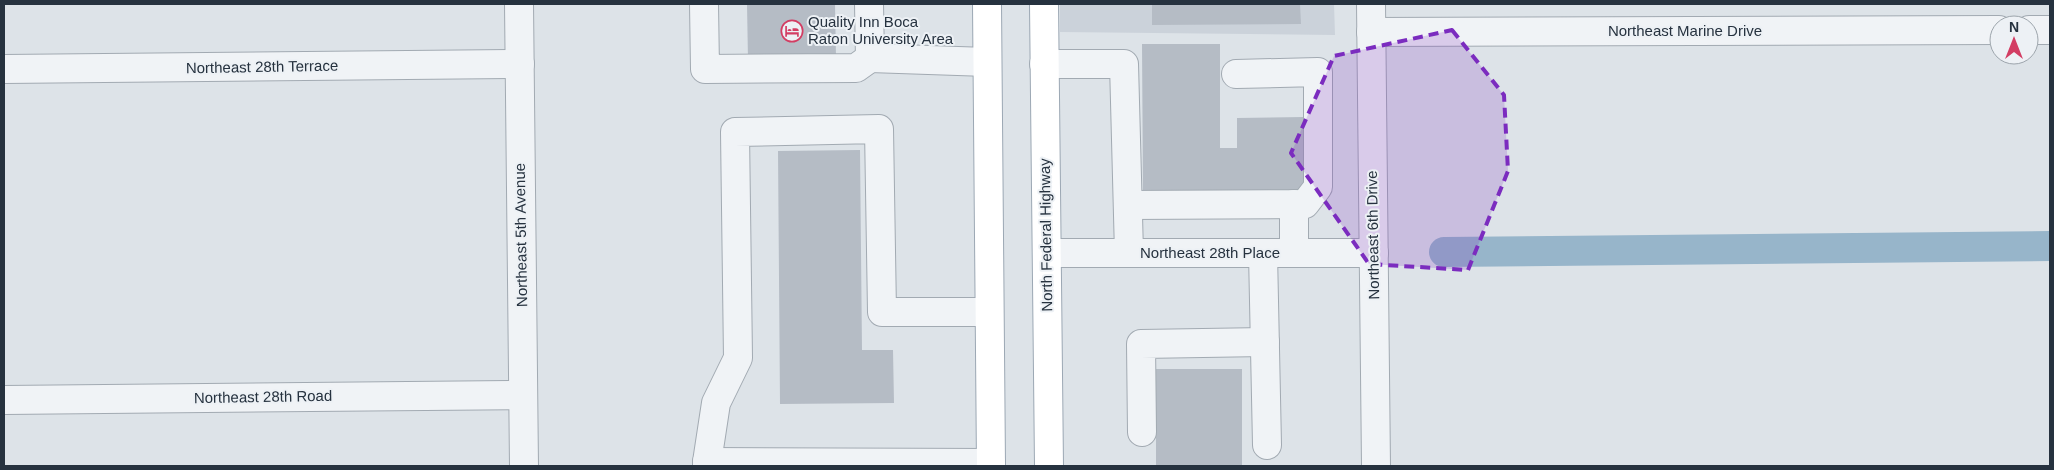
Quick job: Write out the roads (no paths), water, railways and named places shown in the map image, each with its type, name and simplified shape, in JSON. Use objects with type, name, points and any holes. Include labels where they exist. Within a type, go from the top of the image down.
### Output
[{"type":"main road","points":[[987,4],[991,465]]},
{"type":"main road","name":"North Federal Highway","points":[[1044,4],[1049,466]]},
{"type":"street","name":"Northeast 5th Avenue","points":[[519,4],[524,466]]},
{"type":"street","points":[[704,4],[705,69],[856,68],[870,58],[987,62]]},
{"type":"street","points":[[869,4],[870,58]]},
{"type":"street","name":"Northeast 6th Drive","points":[[1371,4],[1376,466]]},
{"type":"street","name":"Northeast Marine Drive","points":[[1371,32],[1989,30]]},
{"type":"street","name":"Northeast 28th Terrace","points":[[4,69],[520,64]]},
{"type":"street","points":[[1044,64],[1124,64],[1129,253]]},
{"type":"street","points":[[1128,205],[1305,204],[1318,187],[1318,72],[1236,74]]},
{"type":"street","points":[[990,312],[882,312],[879,129],[735,132],[738,358],[716,403],[707,464],[991,465]]},
{"type":"street","points":[[1294,204],[1294,253]]},
{"type":"street","name":"Northeast 28th Place","points":[[1046,253],[1374,253]]},
{"type":"street","points":[[1263,253],[1267,445]]},
{"type":"street","points":[[1142,432],[1141,344],[1265,342]]},
{"type":"street","name":"Northeast 28th Road","points":[[4,400],[523,394]]},
{"type":"waterway","points":[[1444,252],[2050,246]]},
{"type":"place","name":"Quality Inn Boca Raton University Area","points":[[792,31]]}]
